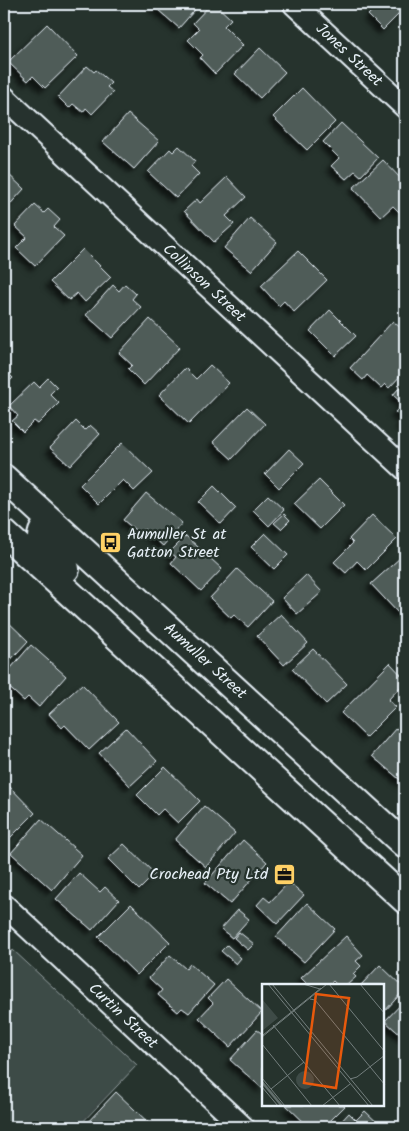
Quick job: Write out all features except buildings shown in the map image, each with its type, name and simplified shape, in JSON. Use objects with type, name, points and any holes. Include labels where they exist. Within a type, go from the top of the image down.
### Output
[{"type":"main road","name":"Aumuller Street","points":[[4,478],[405,845]]},
{"type":"main road","points":[[50,520],[41,534],[43,546],[90,593],[120,639]]},
{"type":"main road","points":[[4,534],[405,900]]},
{"type":"street","name":"Jones Street","points":[[294,4],[405,107]]},
{"type":"street","name":"Collinson Street","points":[[4,97],[405,468]]},
{"type":"street","name":"Curtin Street","points":[[4,905],[243,1127]]},
{"type":"shaded area","points":[[13,950],[137,1065],[78,1127],[4,1127],[4,960]]},
{"type":"place","name":"Aumuller St at Gatton Street","points":[[111,543]]},
{"type":"place","name":"Crochead Pty Ltd","points":[[284,874]]}]
